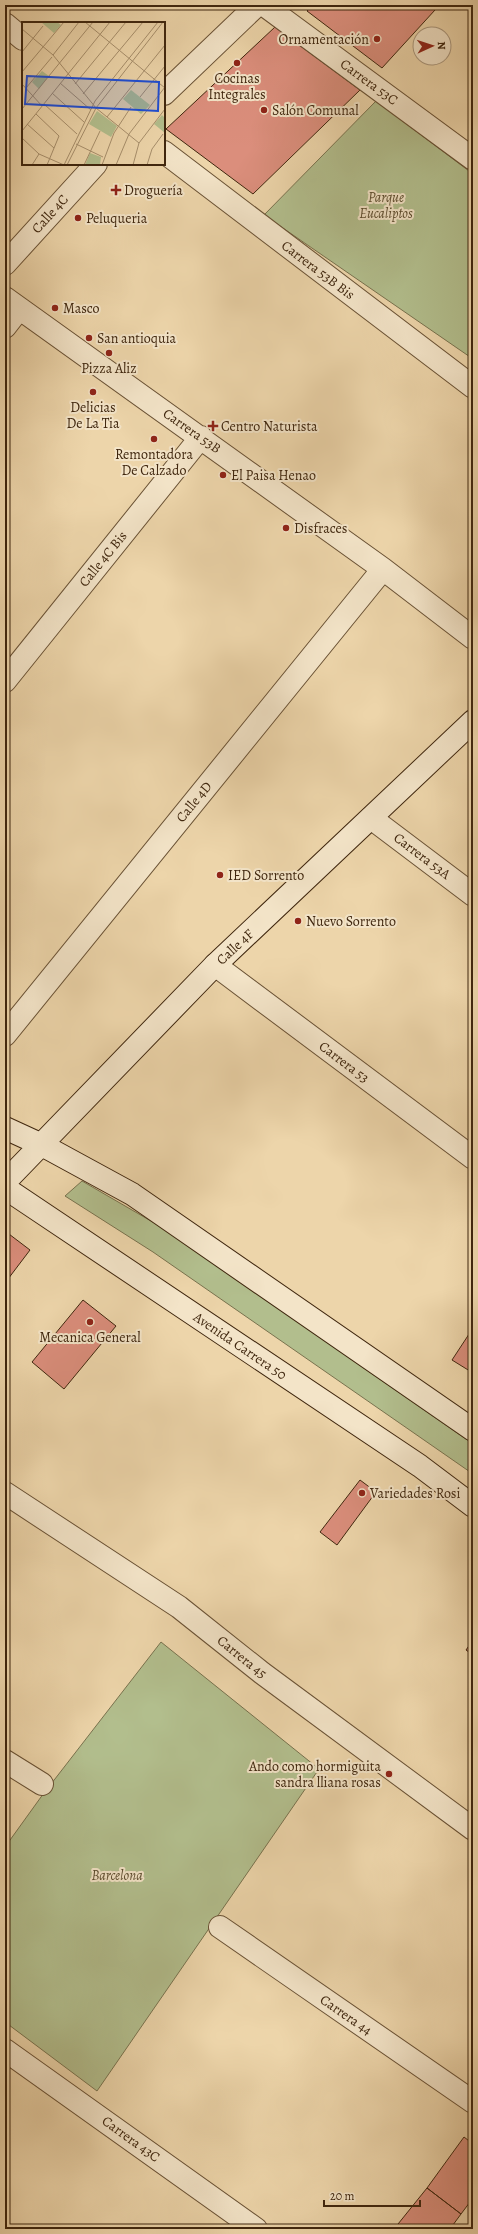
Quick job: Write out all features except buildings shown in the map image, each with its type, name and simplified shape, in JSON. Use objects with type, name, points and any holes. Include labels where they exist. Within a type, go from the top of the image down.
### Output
[{"type":"street","points":[[165,93],[257,5]]},
{"type":"street","name":"Carrera 53C","points":[[264,5],[473,159]]},
{"type":"street","points":[[5,24],[22,38]]},
{"type":"street","name":"Carrera 53B Bis","points":[[165,153],[473,387]]},
{"type":"street","name":"Calle 4C","points":[[5,264],[95,165]]},
{"type":"street","points":[[5,327],[12,304]]},
{"type":"street","name":"Carrera 53B","points":[[12,304],[201,436],[383,569],[473,638]]},
{"type":"street","name":"Calle 4C Bis","points":[[5,681],[201,436]]},
{"type":"street","name":"Calle 4D","points":[[5,1035],[383,569]]},
{"type":"street","name":"Calle 4F","points":[[5,1182],[215,965],[473,721]]},
{"type":"street","name":"Carrera 53A","points":[[371,818],[473,895]]},
{"type":"street","name":"Carrera 53","points":[[215,965],[473,1158]]},
{"type":"street","points":[[5,1128],[42,1144],[102,1176],[158,1211],[473,1430]]},
{"type":"street","name":"Avenida Carrera 50","points":[[5,1188],[420,1466],[473,1506]]},
{"type":"street","name":"Carrera 45","points":[[5,1493],[179,1607],[262,1673],[473,1829]]},
{"type":"street","points":[[5,1761],[42,1784]]},
{"type":"street","name":"Carrera 44","points":[[220,1927],[473,2102]]},
{"type":"street","name":"Carrera 43C","points":[[5,2050],[256,2229]]},
{"type":"green space","name":"Parque Eucaliptos","points":[[376,101],[473,174],[473,359],[264,215]]},
{"type":"green space","points":[[82,1181],[163,1228],[473,1444],[473,1474],[153,1252],[65,1196]]},
{"type":"green space","name":"Barcelona","points":[[161,1642],[319,1769],[97,2091],[5,2022],[5,1847],[41,1797]]},
{"type":"place","name":"Ornamentación","points":[[377,39]]},
{"type":"place","name":"Cocinas Integrales","points":[[237,63]]},
{"type":"place","name":"Salón Comunal","points":[[264,110]]},
{"type":"place","name":"Droguería","points":[[116,190]]},
{"type":"place","name":"Peluqueria","points":[[78,218]]},
{"type":"place","name":"Masco","points":[[55,308]]},
{"type":"place","name":"San antioquia","points":[[89,338]]},
{"type":"place","name":"Pizza Aliz","points":[[109,353]]},
{"type":"place","name":"Delicias De La Tia","points":[[93,392]]},
{"type":"place","name":"Centro Naturista","points":[[213,426]]},
{"type":"place","name":"Remontadora De Calzado","points":[[154,439]]},
{"type":"place","name":"El Paisa Henao","points":[[223,475]]},
{"type":"place","name":"Disfraces","points":[[286,528]]},
{"type":"place","name":"IED Sorrento","points":[[220,875]]},
{"type":"place","name":"Nuevo Sorrento","points":[[298,921]]},
{"type":"place","name":"Mecanica General","points":[[90,1322]]},
{"type":"place","name":"Variedades Rosi","points":[[362,1493]]},
{"type":"place","name":"Ando como hormiguita sandra lliana rosas","points":[[389,1774]]}]
